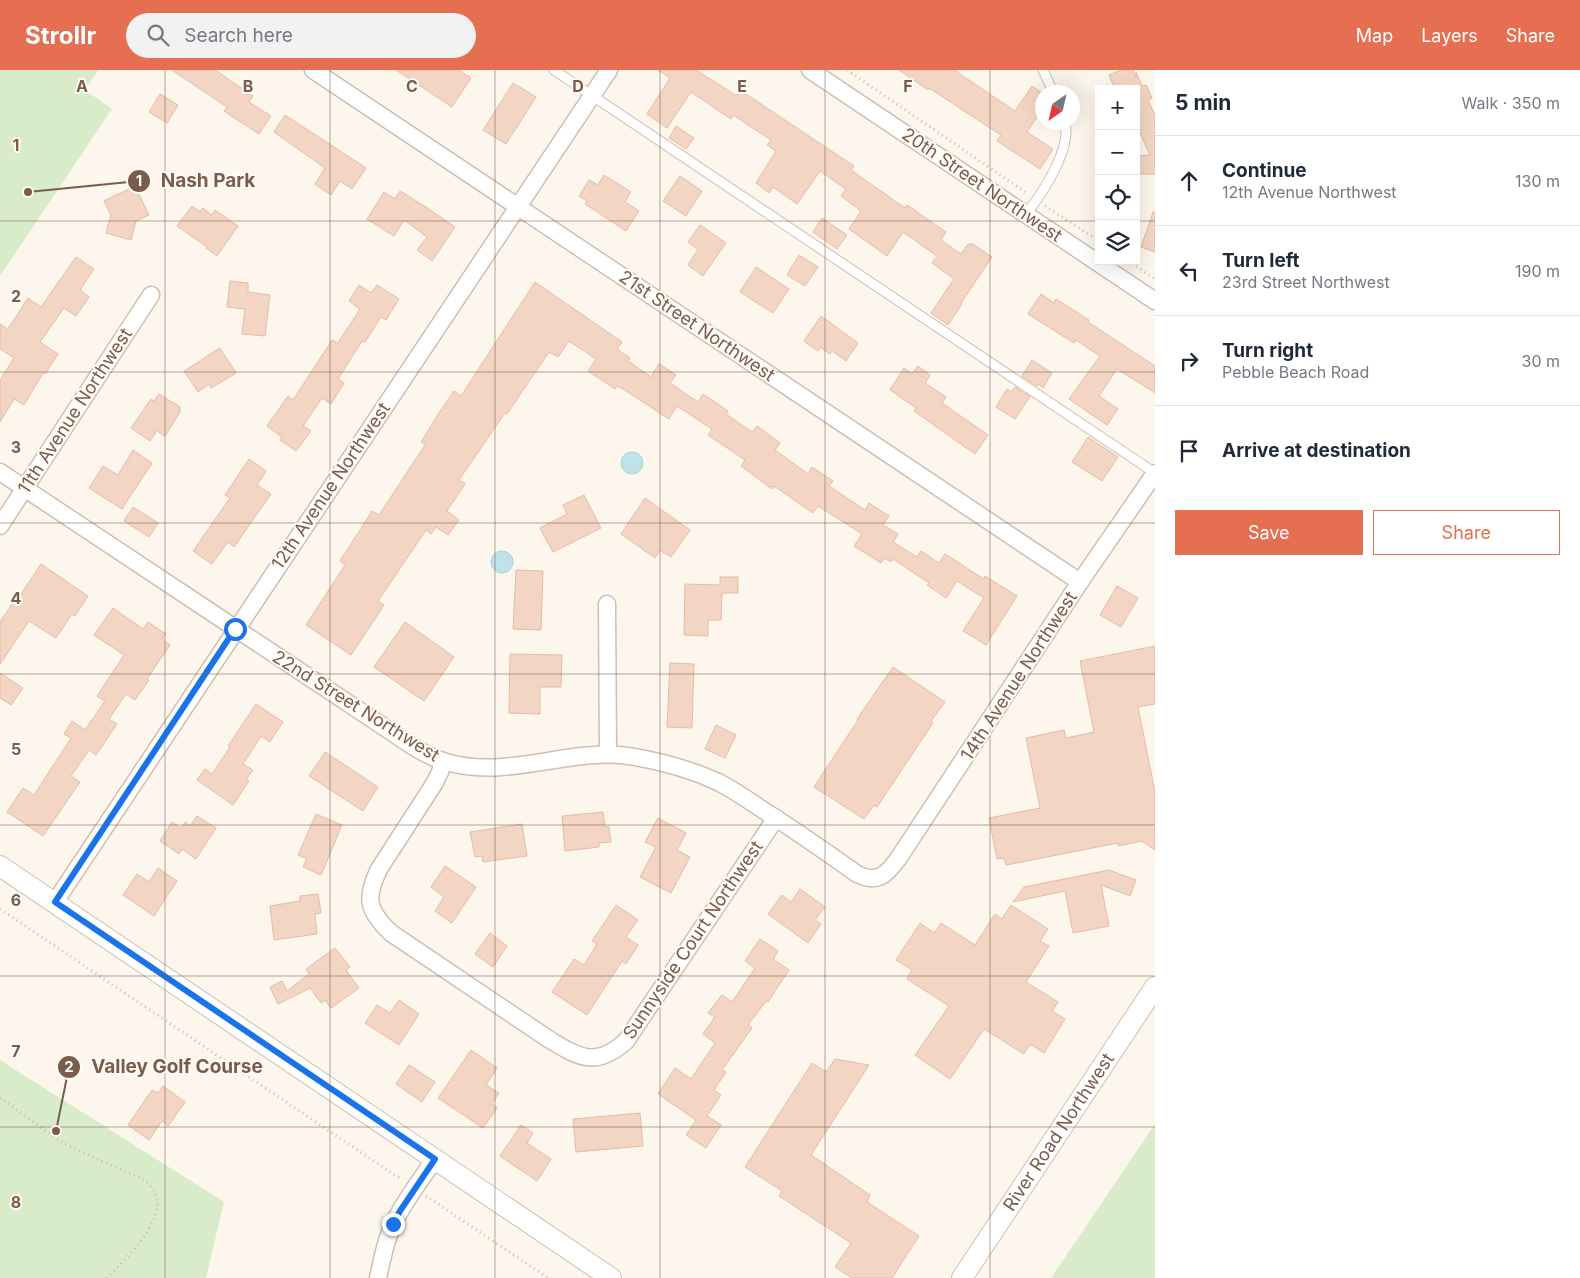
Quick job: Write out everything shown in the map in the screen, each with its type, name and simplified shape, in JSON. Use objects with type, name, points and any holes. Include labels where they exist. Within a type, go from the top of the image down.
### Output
[{"type":"street","name":"21st Street Northwest","points":[[313,70],[1080,582]]},
{"type":"street","name":"12th Avenue Northwest","points":[[55,902],[609,70]]},
{"type":"street","name":"20th Street Northwest","points":[[810,70],[1155,301]]},
{"type":"street","name":"11th Avenue Northwest","points":[[0,526],[151,295]]},
{"type":"street","name":"22nd Street Northwest","points":[[0,472],[418,749],[442,761],[479,768],[504,768],[577,756],[608,754],[633,756],[692,772],[719,783],[776,818],[857,874],[865,877],[881,877]]},
{"type":"street","name":"14th Avenue Northwest","points":[[881,877],[888,873],[898,859],[1080,582],[1155,473]]},
{"type":"street","points":[[607,604],[608,754]]},
{"type":"street","name":"Sunnyside Court Northwest","points":[[442,761],[440,772],[434,784],[379,869],[369,894],[371,908],[380,922],[391,933],[550,1040],[566,1050],[582,1056],[600,1058],[614,1052],[626,1041],[776,818]]},
{"type":"street","points":[[0,866],[611,1278]]},
{"type":"street","name":"River Road Northwest","points":[[962,1278],[1155,986]]},
{"type":"street","points":[[378,1278],[393,1224],[435,1159]]},
{"type":"lane","points":[[554,70],[1155,473]]},
{"type":"lane","points":[[1043,70],[1050,85]]},
{"type":"lane","points":[[1026,214],[1037,200],[1050,176],[1066,142],[1067,130]]},
{"type":"path","points":[[847,70],[1095,238]]},
{"type":"path","points":[[1134,265],[1155,279]]},
{"type":"path","points":[[0,910],[548,1278]]},
{"type":"path","points":[[0,1098],[62,1142],[98,1160],[143,1178],[156,1195],[157,1211],[149,1229],[107,1278]]},
{"type":"green space","points":[[0,70],[98,70],[85,90],[112,109],[0,276]]},
{"type":"green space","points":[[0,1060],[224,1202],[206,1278],[0,1278]]},
{"type":"green space","points":[[1155,1124],[1155,1278],[1051,1278]]},
{"type":"water","points":[[632,452],[642,459],[643,463],[636,473],[632,474],[622,467],[621,463],[628,453]]},
{"type":"water","points":[[502,551],[510,554],[513,562],[510,570],[502,573],[494,570],[491,562],[494,554]]},
{"type":"building","points":[[172,70],[215,70],[253,96],[249,102],[271,116],[259,134],[224,111],[227,107]]},
{"type":"building","points":[[396,70],[459,70],[471,78],[452,107]]},
{"type":"building","points":[[658,70],[696,70],[737,96],[740,90],[854,166],[851,170],[905,208],[907,205],[946,232],[941,240],[961,254],[968,244],[973,244],[992,257],[948,325],[931,313],[954,279],[932,263],[937,256],[903,232],[887,256],[849,229],[861,211],[841,196],[846,189],[820,171],[797,204],[773,187],[769,193],[756,183],[776,151],[767,145],[771,140],[733,115],[731,119],[691,92],[667,128],[647,114],[670,78]]},
{"type":"building","points":[[899,70],[954,70],[1015,111],[1032,86],[1035,88],[1035,120],[1027,132],[1053,149],[1040,169],[997,141],[1001,135],[929,88],[928,90]]},
{"type":"building","points":[[1121,70],[1133,70],[1136,78],[1136,72],[1142,86],[1146,85],[1152,98],[1148,100],[1155,115],[1155,174],[1140,174],[1140,156],[1150,155],[1140,133],[1140,85],[1113,85],[1109,75]]},
{"type":"building","points":[[513,83],[536,97],[506,144],[483,130]]},
{"type":"building","points":[[160,94],[178,105],[167,123],[149,112]]},
{"type":"building","points":[[285,115],[366,168],[352,189],[340,181],[331,195],[315,184],[325,168],[274,132]]},
{"type":"building","points":[[676,126],[694,138],[686,149],[669,138]]},
{"type":"building","points":[[604,175],[631,192],[625,202],[639,211],[626,231],[585,204],[587,201],[579,196],[589,180],[598,185]]},
{"type":"building","points":[[680,176],[702,191],[686,216],[663,201]]},
{"type":"building","points":[[135,186],[149,215],[136,221],[131,240],[106,233],[111,215],[104,201]]},
{"type":"building","points":[[400,191],[455,227],[432,261],[417,250],[427,237],[404,220],[394,236],[367,219],[384,192],[395,199]]},
{"type":"building","points":[[192,206],[200,212],[203,208],[212,215],[215,210],[238,226],[217,256],[177,226]]},
{"type":"building","points":[[1153,212],[1155,212],[1155,252],[1141,247]]},
{"type":"building","points":[[822,218],[847,235],[837,249],[813,232]]},
{"type":"building","points":[[700,225],[726,243],[703,276],[688,265],[698,249],[688,242]]},
{"type":"building","points":[[799,255],[818,267],[805,286],[787,275]]},
{"type":"building","points":[[76,257],[94,269],[80,290],[89,297],[76,316],[64,308],[40,342],[58,354],[45,374],[43,373],[24,405],[14,399],[0,422],[0,380],[14,358],[0,349],[0,324],[8,329],[28,298],[41,307]]},
{"type":"building","points":[[756,267],[789,289],[773,313],[740,292]]},
{"type":"building","points":[[230,281],[248,283],[248,292],[270,295],[265,336],[242,334],[245,309],[227,307]]},
{"type":"building","points":[[535,282],[622,342],[617,349],[630,358],[628,361],[651,377],[659,364],[676,375],[670,383],[698,402],[703,394],[728,411],[726,414],[752,432],[757,426],[780,443],[775,450],[808,474],[812,467],[833,481],[829,486],[865,510],[869,503],[889,516],[883,525],[898,534],[893,542],[917,557],[921,551],[939,563],[945,554],[984,579],[985,576],[1017,596],[986,645],[963,631],[984,598],[957,581],[946,598],[927,585],[929,583],[893,559],[891,562],[884,558],[881,563],[854,546],[862,534],[818,506],[813,513],[774,486],[772,489],[741,466],[745,460],[708,435],[712,429],[677,406],[669,419],[623,389],[617,386],[615,389],[588,371],[596,359],[569,341],[558,357],[549,352],[459,480],[465,484],[447,511],[459,520],[448,535],[436,527],[431,534],[426,530],[378,601],[384,605],[351,655],[306,625],[345,565],[340,561],[372,511],[379,515],[425,445],[421,442],[441,410],[454,391],[461,396]]},
{"type":"building","points":[[359,285],[371,293],[377,285],[399,299],[386,320],[381,317],[365,342],[362,341],[338,379],[344,383],[331,404],[322,398],[303,426],[311,431],[296,451],[280,440],[282,437],[267,426],[288,396],[293,400],[332,340],[338,343],[360,309],[349,301]]},
{"type":"building","points":[[1041,294],[1054,303],[1056,299],[1155,366],[1155,393],[1117,369],[1099,396],[1118,409],[1107,425],[1069,399],[1100,356],[1076,340],[1074,343],[1028,314]]},
{"type":"building","points":[[821,316],[858,343],[846,361],[832,351],[830,354],[820,347],[818,351],[804,341]]},
{"type":"building","points":[[220,348],[236,373],[211,388],[209,384],[198,392],[184,371]]},
{"type":"building","points":[[1032,360],[1052,373],[1043,388],[1022,376]]},
{"type":"building","points":[[918,366],[930,375],[925,383],[946,397],[942,403],[988,435],[975,454],[914,411],[916,408],[890,390],[904,368],[912,374]]},
{"type":"building","points":[[1015,387],[1030,397],[1015,419],[996,407],[1007,389],[1012,392]]},
{"type":"building","points":[[159,394],[180,407],[180,412],[165,436],[157,431],[150,441],[131,428],[151,399],[154,401]]},
{"type":"building","points":[[1088,437],[1118,457],[1102,481],[1072,462]]},
{"type":"building","points":[[133,450],[152,463],[122,509],[89,488],[103,466],[118,475]]},
{"type":"building","points":[[249,459],[266,471],[257,485],[271,494],[234,547],[228,542],[212,564],[193,551],[230,498],[225,495]]},
{"type":"building","points":[[584,495],[601,528],[553,552],[540,528],[567,514],[563,505]]},
{"type":"building","points":[[645,498],[690,530],[671,557],[660,550],[655,558],[621,534]]},
{"type":"building","points":[[133,507],[158,523],[149,537],[124,521]]},
{"type":"building","points":[[41,564],[88,596],[75,616],[72,614],[56,638],[29,621],[0,664],[0,622],[14,601],[16,602]]},
{"type":"building","points":[[516,570],[543,571],[541,630],[513,629]]},
{"type":"building","points":[[720,577],[738,577],[738,593],[722,593],[721,620],[708,620],[708,636],[684,635],[685,584],[720,585]]},
{"type":"building","points":[[1117,586],[1138,598],[1121,627],[1100,615]]},
{"type":"building","points":[[113,608],[143,629],[148,622],[166,634],[162,639],[170,645],[135,700],[126,694],[109,719],[117,724],[96,755],[89,750],[71,776],[80,782],[43,836],[7,812],[23,788],[34,795],[71,738],[64,734],[72,721],[85,730],[105,701],[97,696],[124,655],[94,635]]},
{"type":"building","points":[[405,622],[454,657],[424,701],[374,667]]},
{"type":"building","points":[[1155,646],[1155,704],[1138,707],[1155,792],[1155,850],[1142,841],[1118,846],[1118,843],[1006,865],[1004,858],[997,859],[989,818],[1040,808],[1026,738],[1064,730],[1066,738],[1094,732],[1080,661]]},
{"type":"building","points":[[510,654],[562,655],[561,687],[540,687],[540,714],[509,713]]},
{"type":"building","points":[[670,663],[694,664],[692,728],[667,727]]},
{"type":"building","points":[[893,667],[945,702],[877,807],[874,805],[864,819],[814,787]]},
{"type":"building","points":[[0,673],[23,688],[11,705],[0,698]]},
{"type":"building","points":[[256,704],[283,722],[270,742],[261,736],[243,764],[253,770],[246,779],[249,781],[233,805],[197,780],[205,769],[212,774]]},
{"type":"building","points":[[716,725],[736,735],[725,758],[705,749]]},
{"type":"building","points":[[325,752],[378,787],[363,811],[309,776]]},
{"type":"building","points":[[603,812],[605,827],[609,827],[611,842],[599,843],[599,847],[565,851],[562,816]]},
{"type":"building","points":[[316,814],[342,825],[321,875],[303,867],[307,859],[298,855]]},
{"type":"building","points":[[197,816],[216,828],[196,859],[182,849],[179,854],[160,841],[172,822],[181,828],[185,822],[190,826]]},
{"type":"building","points":[[658,818],[686,833],[677,850],[690,857],[671,893],[640,877],[656,847],[645,842]]},
{"type":"building","points":[[522,824],[527,856],[483,862],[482,856],[475,857],[470,832]]},
{"type":"building","points":[[445,866],[476,887],[452,923],[435,911],[444,897],[431,887]]},
{"type":"building","points":[[158,868],[177,881],[154,916],[123,895],[137,874],[149,882]]},
{"type":"building","points":[[1109,870],[1136,880],[1130,896],[1101,885],[1109,926],[1073,933],[1065,891],[1013,902],[1024,887]]},
{"type":"building","points":[[800,889],[825,907],[815,920],[821,924],[808,943],[768,914],[782,895],[791,902]]},
{"type":"building","points":[[318,894],[321,913],[315,914],[317,934],[274,940],[270,906],[300,901],[300,896]]},
{"type":"building","points":[[616,905],[638,920],[626,937],[638,945],[626,964],[622,961],[587,1015],[552,992],[574,959],[584,965],[597,944],[592,941]]},
{"type":"building","points":[[1011,905],[1048,929],[1040,941],[1049,946],[1026,982],[1058,1002],[1052,1011],[1065,1019],[1044,1053],[1030,1044],[1024,1054],[984,1029],[950,1079],[915,1055],[949,1006],[907,979],[912,970],[896,960],[920,923],[934,933],[941,923],[975,945],[995,914],[1002,919]]},
{"type":"building","points":[[490,933],[507,946],[493,967],[475,954]]},
{"type":"building","points":[[760,939],[778,951],[773,959],[789,970],[768,1002],[766,1001],[748,1025],[752,1028],[722,1070],[726,1072],[714,1090],[721,1095],[707,1116],[721,1125],[706,1148],[686,1135],[696,1120],[658,1094],[675,1068],[691,1079],[715,1043],[703,1034],[715,1017],[708,1013],[722,995],[732,1002],[755,968],[745,961]]},
{"type":"building","points":[[335,948],[350,967],[346,970],[359,988],[331,1008],[325,1000],[321,1003],[310,988],[278,1004],[270,987],[282,981],[287,991],[309,974],[306,969]]},
{"type":"building","points":[[399,1000],[419,1014],[399,1045],[365,1023],[377,1005],[390,1013]]},
{"type":"building","points":[[471,1050],[497,1068],[486,1085],[499,1093],[492,1104],[497,1108],[483,1128],[438,1098]]},
{"type":"building","points":[[835,1059],[869,1065],[811,1155],[870,1195],[867,1202],[919,1236],[892,1278],[852,1278],[835,1267],[851,1243],[779,1196],[782,1191],[745,1167],[812,1063],[826,1072]]},
{"type":"building","points":[[409,1065],[435,1082],[422,1102],[396,1084]]},
{"type":"building","points":[[163,1086],[185,1102],[168,1126],[162,1121],[149,1140],[128,1125],[152,1090],[158,1093]]},
{"type":"building","points":[[640,1113],[643,1146],[576,1152],[573,1119]]},
{"type":"building","points":[[521,1125],[533,1133],[527,1143],[551,1159],[537,1181],[500,1156]]},
{"type":"place","name":"Nash Park","points":[[28,192]]},
{"type":"place","name":"Valley Golf Course","points":[[56,1131]]},
{"type":"route","points":[[235,629],[55,902],[435,1159],[393,1224]]}]
